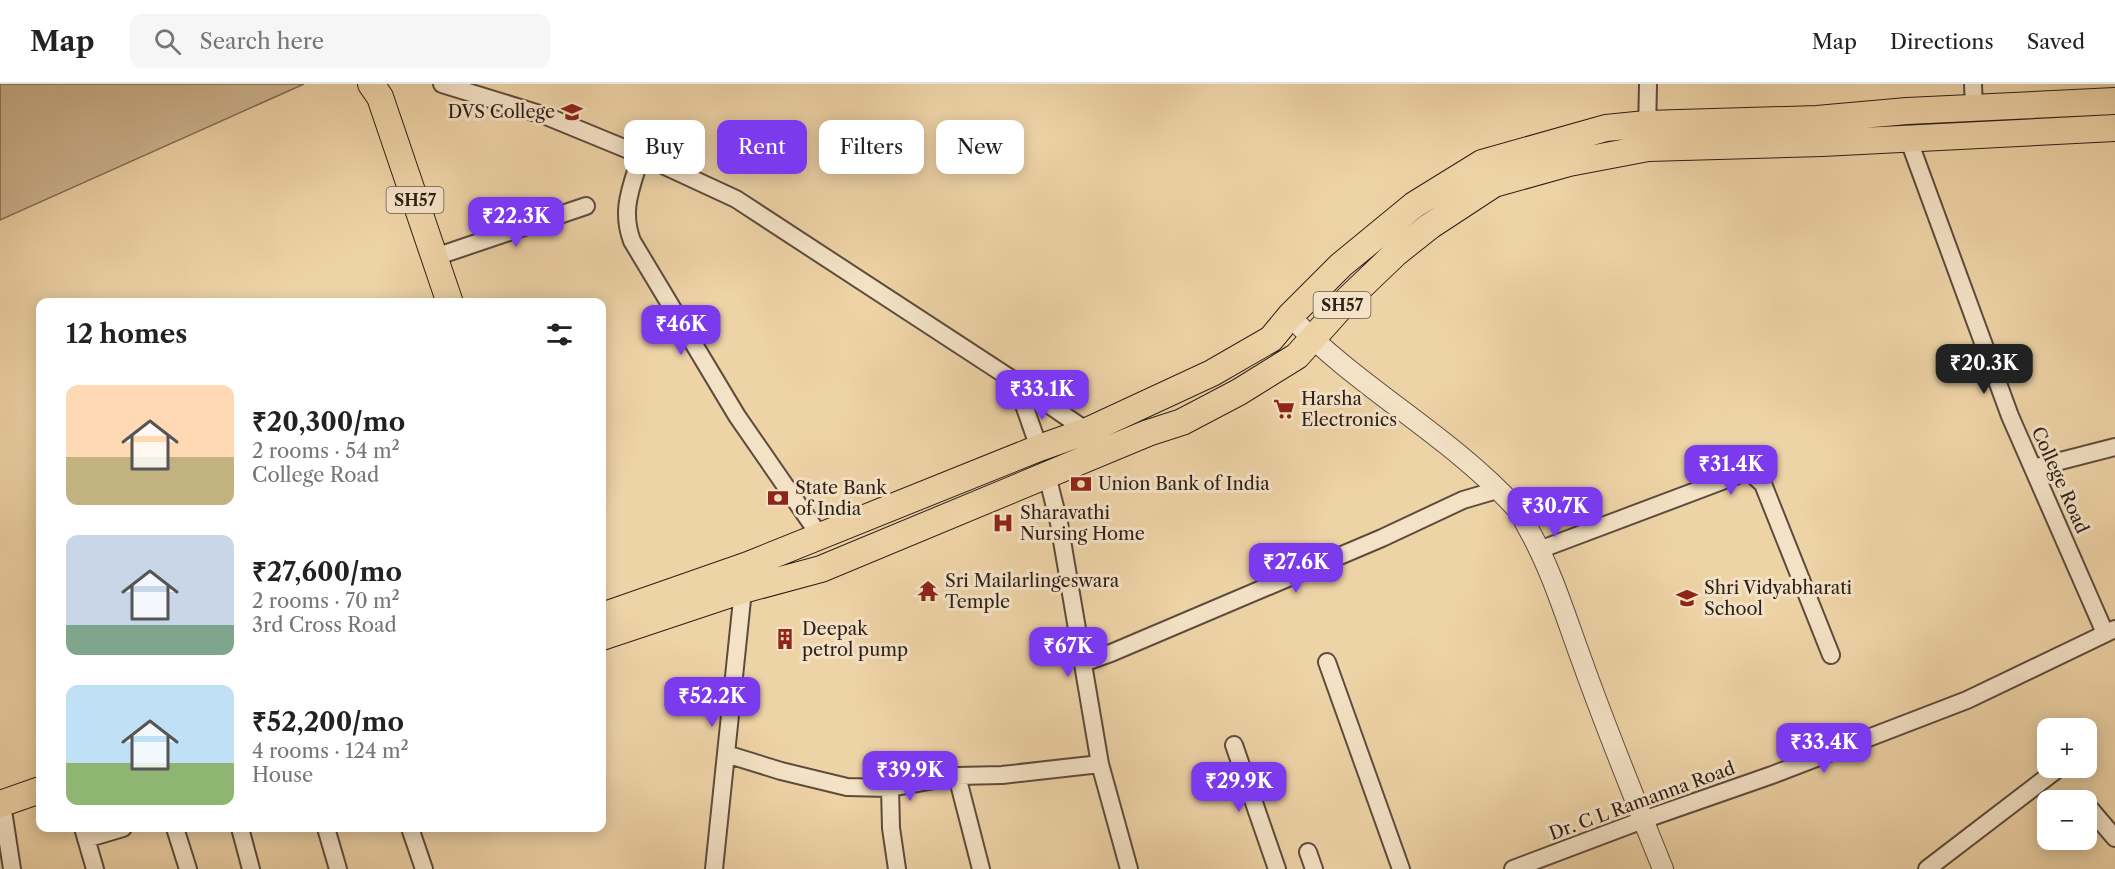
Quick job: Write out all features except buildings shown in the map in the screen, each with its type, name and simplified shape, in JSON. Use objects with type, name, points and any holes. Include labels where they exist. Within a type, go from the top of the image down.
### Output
[{"type":"main road","name":"SH57","points":[[377,88],[448,298]]},
{"type":"main road","name":"SH57","points":[[606,636],[743,590],[821,568],[1148,433],[1182,422],[1297,356],[1348,299],[1396,253],[1430,226],[1494,184],[1569,163],[1647,136],[1908,111],[1974,96],[2108,96]]},
{"type":"main road","name":"SH57","points":[[606,615],[748,564],[1087,431],[1212,373],[1271,339],[1290,316],[1341,265],[1414,205],[1482,163],[1606,128],[1647,136],[1908,138],[2115,129]]},
{"type":"main road","points":[[1,798],[36,775]]},
{"type":"main road","points":[[1,798],[36,791]]},
{"type":"street","points":[[442,84],[546,116],[624,148]]},
{"type":"street","points":[[1647,136],[1648,84]]},
{"type":"street","name":"College Road","points":[[1908,138],[2010,416],[2110,631]]},
{"type":"street","points":[[635,174],[626,206],[628,230],[632,241],[737,416],[820,536]]},
{"type":"street","points":[[682,174],[736,199],[1087,431]]},
{"type":"street","points":[[435,257],[586,206]]},
{"type":"street","points":[[1290,316],[1312,339],[1360,380],[1412,416],[1517,509],[1539,550],[1663,869]]},
{"type":"street","points":[[1016,382],[1039,448]]},
{"type":"street","points":[[2033,468],[2115,447]]},
{"type":"street","points":[[1539,550],[1746,472],[1763,484],[1831,655]]},
{"type":"street","points":[[1047,475],[1059,523],[1100,764],[1129,869]]},
{"type":"street","points":[[1083,663],[1371,543],[1463,500],[1497,490]]},
{"type":"street","points":[[714,869],[743,590]]},
{"type":"street","name":"Dr. C L Ramanna Road","points":[[1513,869],[1772,775],[1967,700],[2110,631]]},
{"type":"street","points":[[1327,662],[1401,869]]},
{"type":"street","points":[[1234,745],[1277,869]]},
{"type":"street","points":[[726,754],[781,771],[847,787],[890,788],[957,776],[1100,764]]},
{"type":"street","points":[[957,776],[981,869]]},
{"type":"street","points":[[1927,869],[2046,778]]},
{"type":"street","points":[[890,788],[891,828],[897,869]]},
{"type":"street","points":[[1,798],[12,869]]},
{"type":"street","points":[[2097,817],[2115,838]]},
{"type":"street","points":[[176,832],[188,869]]},
{"type":"street","points":[[241,832],[251,869]]},
{"type":"street","points":[[327,832],[338,869]]},
{"type":"street","points":[[411,832],[424,869]]},
{"type":"street","points":[[84,834],[95,869]]},
{"type":"street","points":[[1308,852],[1314,869]]},
{"type":"shaded area","points":[[0,84],[304,84],[0,220]]},
{"type":"place","name":"DVS College","points":[[572,112]]},
{"type":"place","name":"Harsha Electronics","points":[[1284,409]]},
{"type":"place","name":"Union Bank of India","points":[[1081,484]]},
{"type":"place","name":"State Bank of India","points":[[778,498]]},
{"type":"place","name":"Sharavathi Nursing Home","points":[[1003,523]]},
{"type":"place","name":"Sri Mailarlingeswara Temple","points":[[928,591]]},
{"type":"place","name":"Shri Vidyabharati School","points":[[1687,598]]},
{"type":"place","name":"Deepak petrol pump","points":[[785,639]]}]
